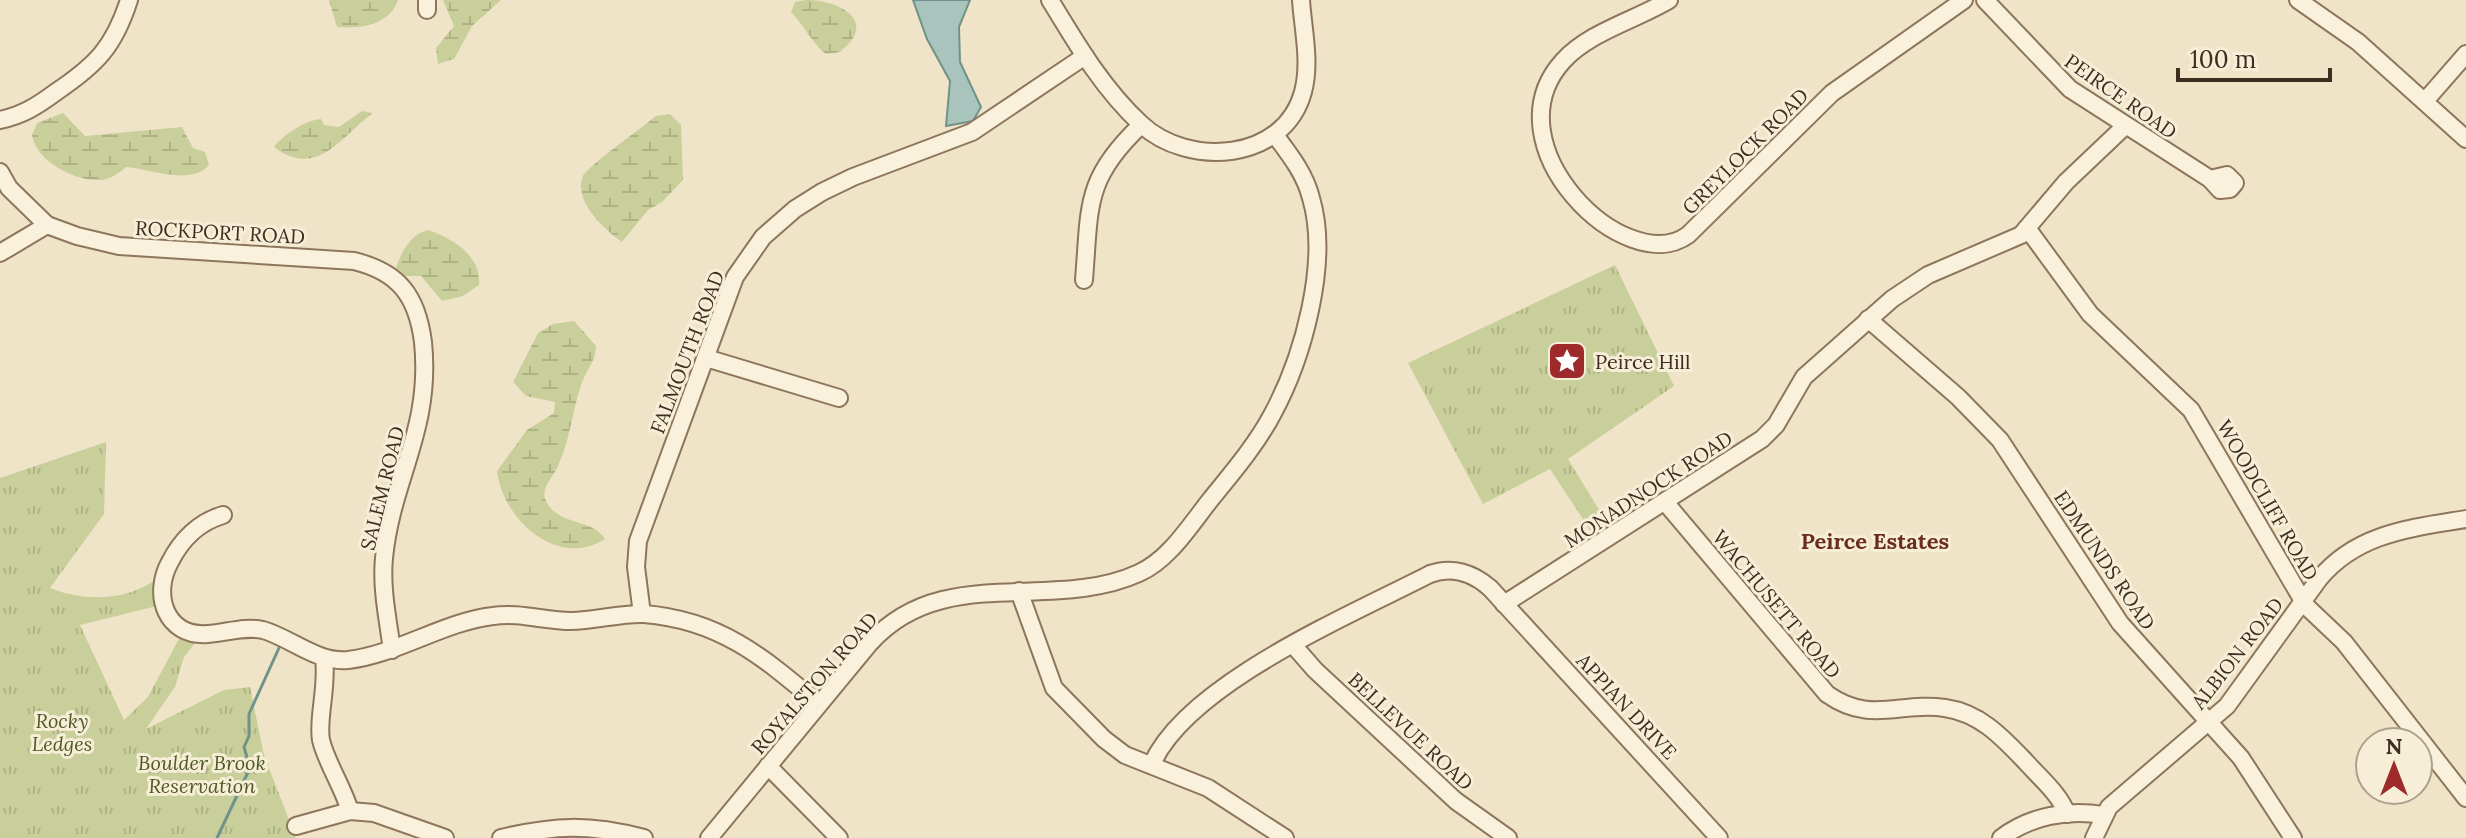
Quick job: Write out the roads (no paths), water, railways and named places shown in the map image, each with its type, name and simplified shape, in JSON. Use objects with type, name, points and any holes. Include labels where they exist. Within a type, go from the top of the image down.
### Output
[{"type":"street","points":[[0,120],[24,115],[87,72],[120,29],[129,0]]},
{"type":"street","points":[[1050,0],[1085,56],[1141,125],[1169,143],[1219,152],[1250,149],[1275,135],[1303,93],[1307,51],[1301,0]]},
{"type":"street","name":"GREYLOCK ROAD","points":[[1669,0],[1570,54],[1548,83],[1540,115],[1546,151],[1572,193],[1609,225],[1650,245],[1671,244],[1688,235],[1832,93],[1964,0]]},
{"type":"street","name":"PEIRCE ROAD","points":[[1985,0],[2064,84],[2210,179]]},
{"type":"street","points":[[2298,0],[2348,34],[2466,139]]},
{"type":"street","points":[[2425,101],[2466,54]]},
{"type":"street","name":"FALMOUTH ROAD","points":[[642,614],[636,567],[638,541],[735,277],[763,237],[795,209],[853,177],[972,132],[1085,56]]},
{"type":"street","points":[[1084,280],[1094,186],[1116,149],[1141,125]]},
{"type":"street","name":"MONADNOCK ROAD","points":[[1504,604],[1769,433],[1801,381],[1868,319],[1919,280],[2008,242],[2027,228],[2066,182],[2125,126]]},
{"type":"street","name":"ROYALSTON ROAD","points":[[709,838],[875,638],[908,613],[957,595],[1106,585],[1147,569],[1198,515],[1271,416],[1300,345],[1311,304],[1317,252],[1311,198],[1297,165],[1275,135]]},
{"type":"street","name":"ROCKPORT ROAD","points":[[0,172],[9,188],[47,225],[119,246],[302,256],[378,267],[394,277],[410,296],[422,337]]},
{"type":"street","points":[[0,253],[47,225]]},
{"type":"street","name":"WOODCLIFF ROAD","points":[[2027,228],[2090,314],[2199,420],[2249,514],[2303,601],[2344,642],[2466,798]]},
{"type":"street","name":"EDMUNDS ROAD","points":[[1868,319],[1958,397],[2000,440],[2120,623],[2241,758],[2293,838]]},
{"type":"street","name":"SALEM ROAD","points":[[392,650],[384,559],[392,514],[424,405],[422,337]]},
{"type":"street","points":[[706,358],[839,398]]},
{"type":"street","name":"WACHUSETT ROAD","points":[[1665,502],[1827,694],[1865,711],[1937,707],[1972,716],[2011,746],[2058,797],[2067,814]]},
{"type":"street","points":[[223,515],[200,524],[170,560],[161,581],[165,610],[173,621],[190,631],[206,635],[238,629],[264,630],[324,658],[345,660],[392,650],[493,616],[577,621],[642,614],[685,621],[723,633],[762,656],[819,704]]},
{"type":"street","name":"ALBION ROAD","points":[[2103,815],[2210,723],[2231,700],[2331,566],[2363,543],[2406,528],[2466,519]]},
{"type":"street","points":[[1152,764],[1165,741],[1228,682],[1439,571],[1453,570],[1475,577],[1504,604]]},
{"type":"street","points":[[1019,591],[1038,649],[1061,698],[1115,749],[1217,792],[1285,838]]},
{"type":"street","name":"APPIAN DRIVE","points":[[1504,604],[1719,838]]},
{"type":"street","name":"BELLEVUE ROAD","points":[[1294,646],[1315,670],[1463,807],[1508,838]]},
{"type":"street","points":[[324,658],[328,681],[320,738],[343,784],[350,811]]},
{"type":"street","points":[[768,766],[839,838]]},
{"type":"street","points":[[296,826],[350,811],[374,813],[445,838]]},
{"type":"street","points":[[2001,838],[2024,824],[2067,814],[2103,815],[2094,838]]},
{"type":"street","points":[[501,838],[560,825],[593,827],[644,838]]},
{"type":"water","points":[[913,0],[970,0],[959,27],[960,62],[981,107],[973,121],[946,126],[950,81],[927,39]]},
{"type":"waterway","points":[[217,838],[250,768],[244,747],[249,736],[249,714],[279,648]]},
{"type":"place","name":"Peirce Hill","points":[[1567,361]]},
{"type":"district","name":"Peirce Estates","points":[[1875,541]]},
{"type":"park label","name":"Rocky Ledges","points":[[62,732]]},
{"type":"park label","name":"Boulder Brook Reservation","points":[[202,774]]}]
